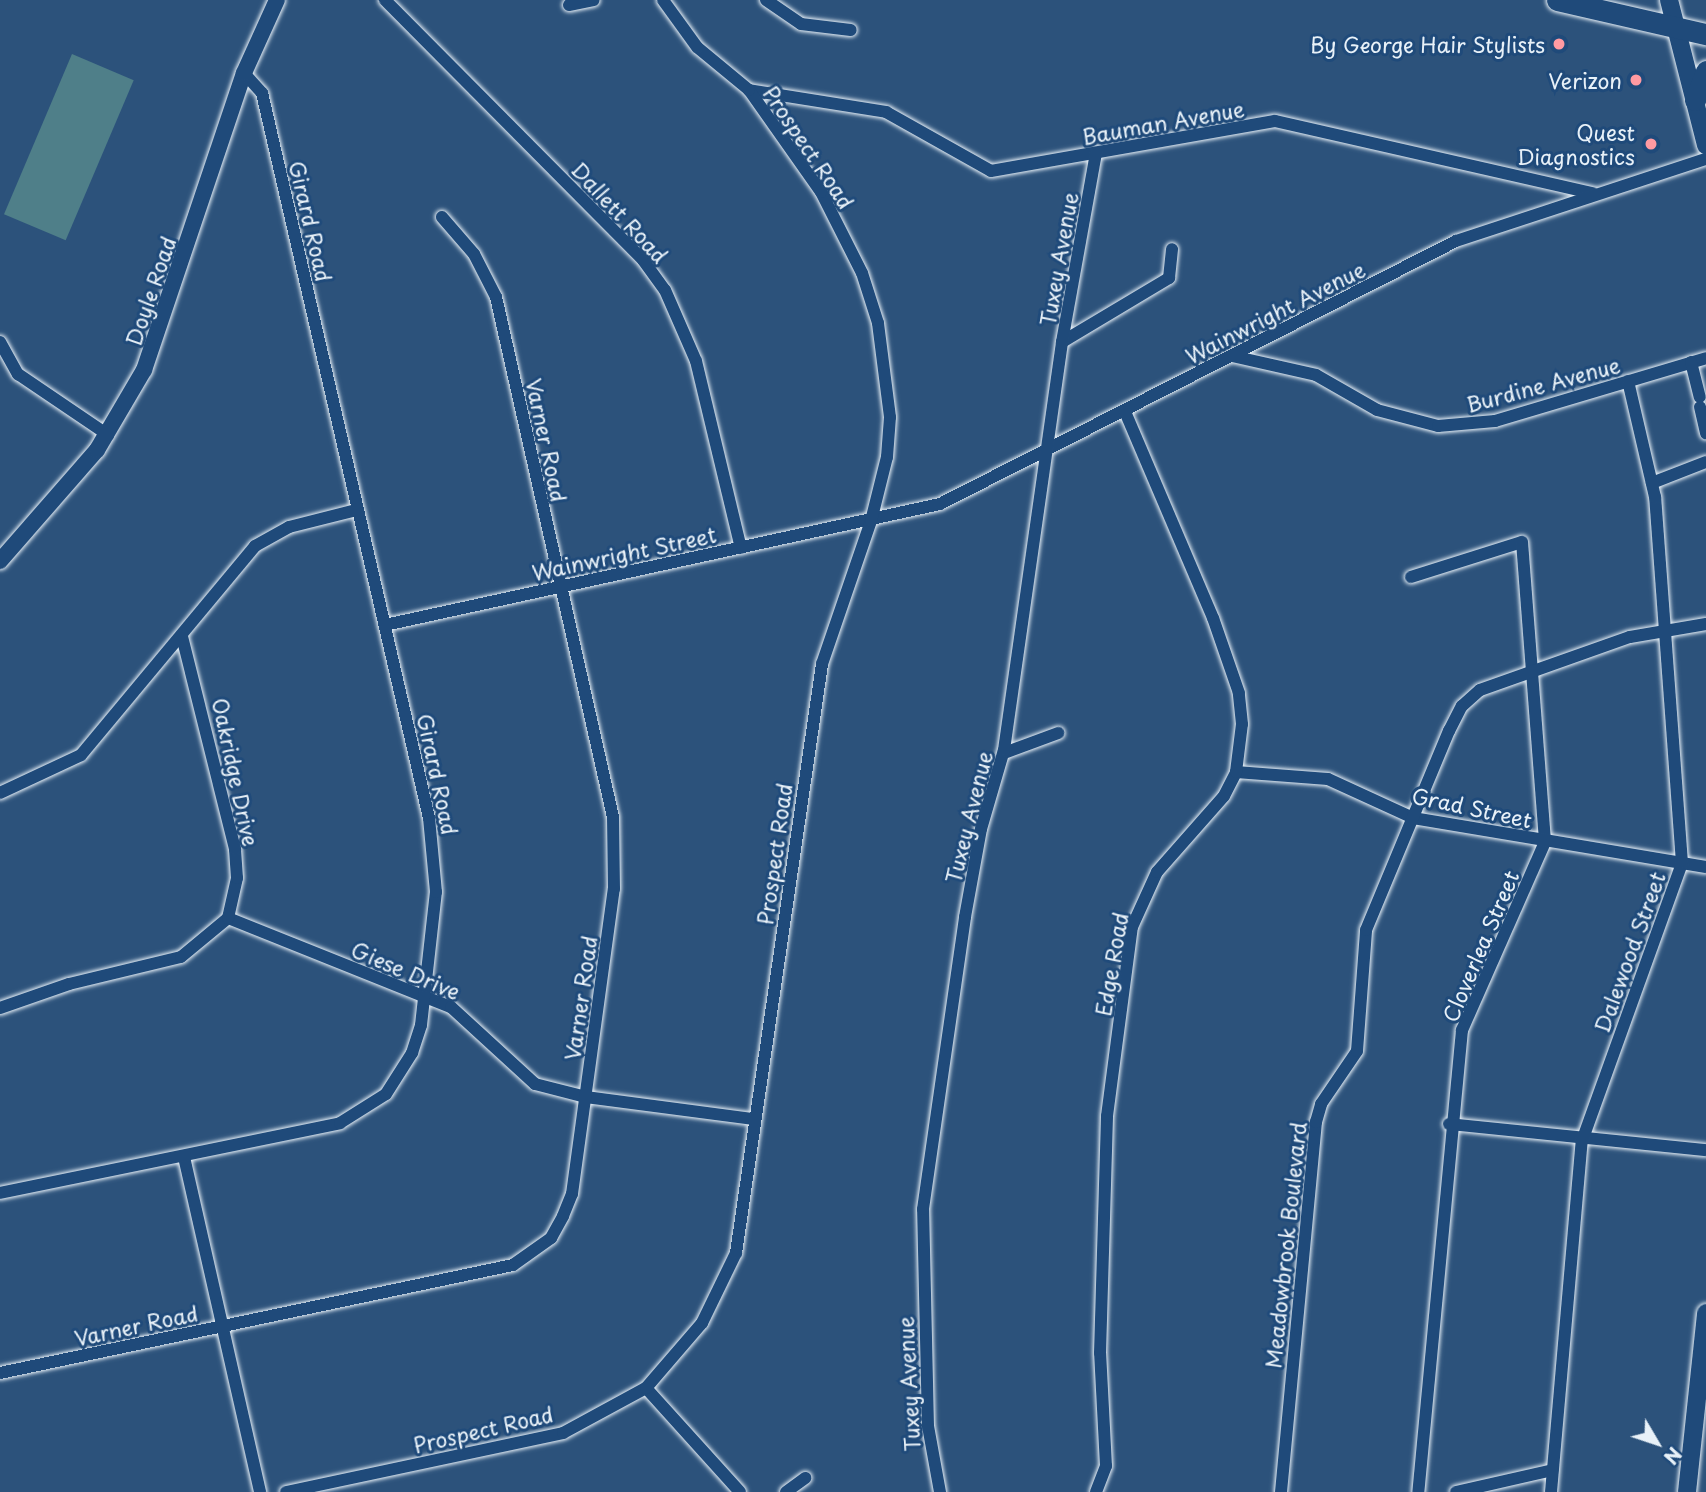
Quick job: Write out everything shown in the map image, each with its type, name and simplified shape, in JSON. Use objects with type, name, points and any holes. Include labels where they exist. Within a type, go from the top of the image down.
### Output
[{"type":"highway","points":[[1557,0],[1706,34]]},
{"type":"highway","points":[[1695,100],[1706,71]]},
{"type":"main road","points":[[1669,0],[1706,145]]},
{"type":"main road","points":[[1687,1492],[1706,1313]]},
{"type":"street","name":"Doyle Road","points":[[0,561],[108,435],[156,338],[244,73],[277,0]]},
{"type":"street","name":"Dallett Road","points":[[385,0],[643,260],[665,290],[696,361],[741,548]]},
{"type":"street","points":[[569,5],[594,0]]},
{"type":"street","name":"Prospect Road","points":[[286,1492],[563,1433],[646,1388],[702,1323],[736,1253],[822,664],[871,521],[887,457],[890,417],[878,323],[862,273],[821,192],[749,90],[697,47],[663,0]]},
{"type":"street","points":[[766,0],[802,24],[850,30]]},
{"type":"street","name":"Girard Road","points":[[0,1193],[310,1132],[366,1112],[386,1094],[412,1053],[425,995],[434,856],[386,625],[356,510],[262,93],[244,73]]},
{"type":"street","name":"Bauman Avenue","points":[[749,90],[886,112],[991,171],[1293,122],[1594,193]]},
{"type":"street","name":"Tuxey Avenue","points":[[940,1492],[928,1426],[923,1209],[975,856],[1004,753],[1062,342],[1096,153]]},
{"type":"street","name":"Wainwright Avenue","points":[[871,521],[940,504],[1046,455],[1456,241],[1594,193],[1706,159]]},
{"type":"street","name":"Varner Road","points":[[0,1373],[488,1272],[534,1253],[551,1238],[572,1194],[615,852],[612,817],[496,298],[474,254],[442,217]]},
{"type":"street","points":[[1062,342],[1169,278],[1172,249]]},
{"type":"street","points":[[0,342],[18,374],[108,435]]},
{"type":"street","name":"Burdine Avenue","points":[[1232,356],[1316,375],[1377,410],[1438,426],[1494,421],[1706,358]]},
{"type":"street","points":[[1691,362],[1706,433]]},
{"type":"street","name":"Dalewood Street","points":[[1551,1492],[1582,1142],[1682,863],[1652,483],[1628,381]]},
{"type":"street","points":[[1125,412],[1239,693],[1237,772]]},
{"type":"street","points":[[1652,483],[1706,462]]},
{"type":"street","points":[[0,793],[81,755],[270,535],[356,510]]},
{"type":"street","name":"Wainwright Street","points":[[386,625],[871,521]]},
{"type":"street","name":"Cloverlea Street","points":[[1411,577],[1522,542],[1545,842],[1462,1030],[1449,1124],[1418,1492]]},
{"type":"street","name":"Meadowbrook Boulevard","points":[[1281,1492],[1315,1122],[1321,1104],[1357,1051],[1366,930],[1462,706],[1480,690],[1532,672],[1664,628],[1706,624]]},
{"type":"street","name":"Oakridge Drive","points":[[182,636],[235,849],[237,878],[228,918]]},
{"type":"street","points":[[1004,753],[1058,733]]},
{"type":"street","name":"Grad Street","points":[[1237,772],[1328,779],[1413,818],[1706,867]]},
{"type":"street","name":"Edge Road","points":[[1096,1492],[1106,1466],[1100,1353],[1107,1116],[1132,927],[1157,872],[1207,820],[1237,772]]},
{"type":"street","points":[[0,1008],[69,984],[181,957],[228,918]]},
{"type":"street","name":"Giese Drive","points":[[228,918],[425,995],[470,1021],[515,1071],[534,1084],[586,1097],[754,1119]]},
{"type":"street","points":[[1449,1124],[1582,1142],[1706,1150]]},
{"type":"street","points":[[184,1157],[260,1492]]},
{"type":"street","points":[[646,1388],[740,1492]]},
{"type":"street","points":[[1456,1492],[1553,1470]]},
{"type":"street","points":[[786,1492],[805,1478]]},
{"type":"green space","points":[[72,54],[134,80],[66,240],[4,214]]},
{"type":"place","name":"By George Hair Stylists","points":[[1559,44]]},
{"type":"place","name":"Verizon","points":[[1636,80]]},
{"type":"place","name":"Quest Diagnostics","points":[[1651,144]]}]
